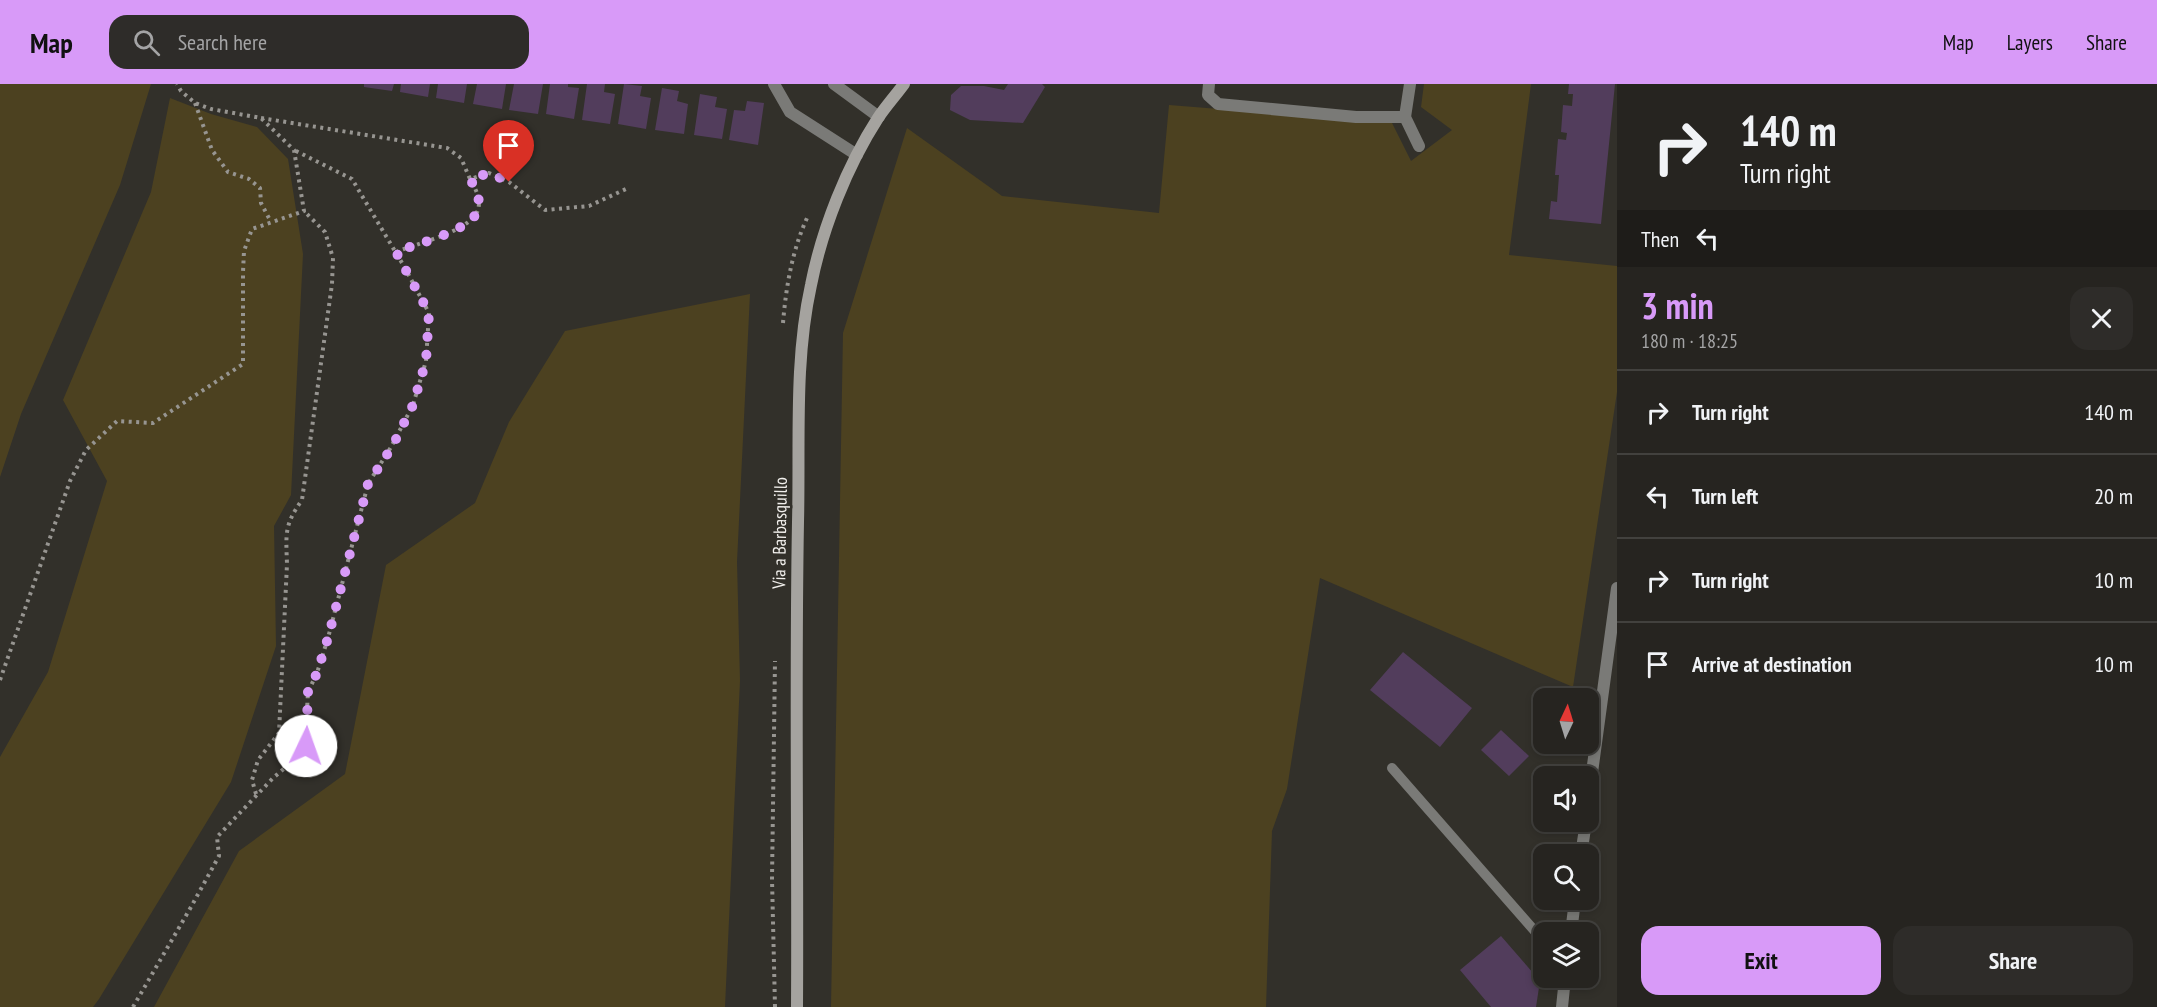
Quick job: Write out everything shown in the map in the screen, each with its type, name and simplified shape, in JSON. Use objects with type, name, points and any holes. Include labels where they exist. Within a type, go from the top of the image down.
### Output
[{"type":"main road","name":"Via a Barbasquillo","points":[[797,1007],[801,342],[819,250],[857,154],[879,117],[904,84]]},
{"type":"street","points":[[774,84],[790,111],[857,154]]},
{"type":"street","points":[[834,84],[879,117]]},
{"type":"street","points":[[1209,84],[1208,95],[1218,104],[1356,117],[1405,117]]},
{"type":"street","points":[[1410,84],[1405,117],[1419,146]]},
{"type":"street","points":[[1593,766],[1617,588]]},
{"type":"street","points":[[1562,1007],[1564,988]]},
{"type":"lane","points":[[1392,768],[1533,929]]},
{"type":"path","points":[[177,84],[181,91],[195,103],[211,109],[447,148],[461,158],[477,191],[478,212],[470,221],[458,228],[396,252]]},
{"type":"path","points":[[195,103],[212,150],[228,172],[249,179],[260,188],[261,203],[271,222]]},
{"type":"path","points":[[133,1007],[192,908],[219,856],[217,837],[306,746],[308,692],[317,673],[328,638],[368,484],[392,447],[413,405],[426,361],[429,313],[396,252],[352,180],[294,150],[261,118]]},
{"type":"path","points":[[256,795],[252,780],[258,760],[279,733],[287,564],[286,538],[290,517],[302,500],[332,284],[333,258],[325,232],[304,211],[294,150]]},
{"type":"path","points":[[470,179],[489,173],[509,182],[545,210],[589,206],[626,189]]},
{"type":"path","points":[[0,680],[70,481],[86,450],[117,421],[153,423],[243,364],[244,251],[252,229],[304,211]]},
{"type":"shaded area","points":[[0,84],[151,84],[120,185],[21,414],[0,477]]},
{"type":"shaded area","points":[[1424,84],[1531,84],[1509,255],[1617,266],[1617,392],[1573,687],[1320,578],[1287,789],[1272,831],[1266,1007],[831,1007],[843,333],[907,128],[1002,196],[1159,213],[1169,105],[1392,123],[1411,161],[1452,130],[1421,107]]},
{"type":"shaded area","points":[[170,98],[211,114],[257,127],[288,159],[303,254],[291,495],[274,526],[276,646],[231,782],[93,1007],[0,1007],[0,757],[48,672],[107,481],[63,400],[151,192]]},
{"type":"shaded area","points":[[750,294],[737,562],[740,681],[725,1007],[154,1007],[239,851],[345,774],[386,565],[475,503],[509,422],[565,331]]},
{"type":"building","points":[[364,84],[394,84],[392,91],[364,87]]},
{"type":"building","points":[[401,84],[430,84],[428,97],[400,92]]},
{"type":"building","points":[[438,84],[467,84],[464,103],[436,98]]},
{"type":"building","points":[[477,84],[506,84],[502,109],[473,104]]},
{"type":"building","points":[[514,84],[543,84],[538,114],[509,110]]},
{"type":"building","points":[[550,84],[568,84],[568,87],[579,88],[574,119],[546,114]]},
{"type":"building","points":[[587,84],[605,84],[604,92],[615,94],[610,124],[582,120]]},
{"type":"building","points":[[624,84],[642,86],[640,96],[651,98],[646,129],[618,124]]},
{"type":"building","points":[[1008,84],[1042,84],[1045,87],[1023,123],[970,120],[950,110],[951,95],[961,86],[984,86],[1004,90]]},
{"type":"building","points":[[1569,84],[1615,84],[1601,224],[1549,219],[1551,201],[1557,202],[1559,175],[1555,175],[1558,139],[1566,140],[1567,133],[1561,132],[1563,105],[1572,106],[1573,94],[1568,94]]},
{"type":"building","points":[[662,88],[679,91],[677,101],[688,104],[684,134],[655,130]]},
{"type":"building","points":[[700,94],[717,97],[715,107],[727,109],[722,139],[694,135]]},
{"type":"building","points":[[747,101],[764,103],[758,145],[729,140],[734,110],[745,111]]},
{"type":"building","points":[[1403,652],[1472,708],[1440,747],[1370,690]]},
{"type":"building","points":[[1501,730],[1529,756],[1509,776],[1481,750]]},
{"type":"building","points":[[1501,936],[1533,973],[1533,988],[1539,988],[1536,1007],[1491,1007],[1460,970]]},
{"type":"route","points":[[306,746],[308,692],[317,673],[328,638],[368,484],[392,447],[413,405],[426,361],[429,313],[396,252],[458,228],[470,221],[478,212],[477,191],[470,179],[489,173],[509,182]]}]
